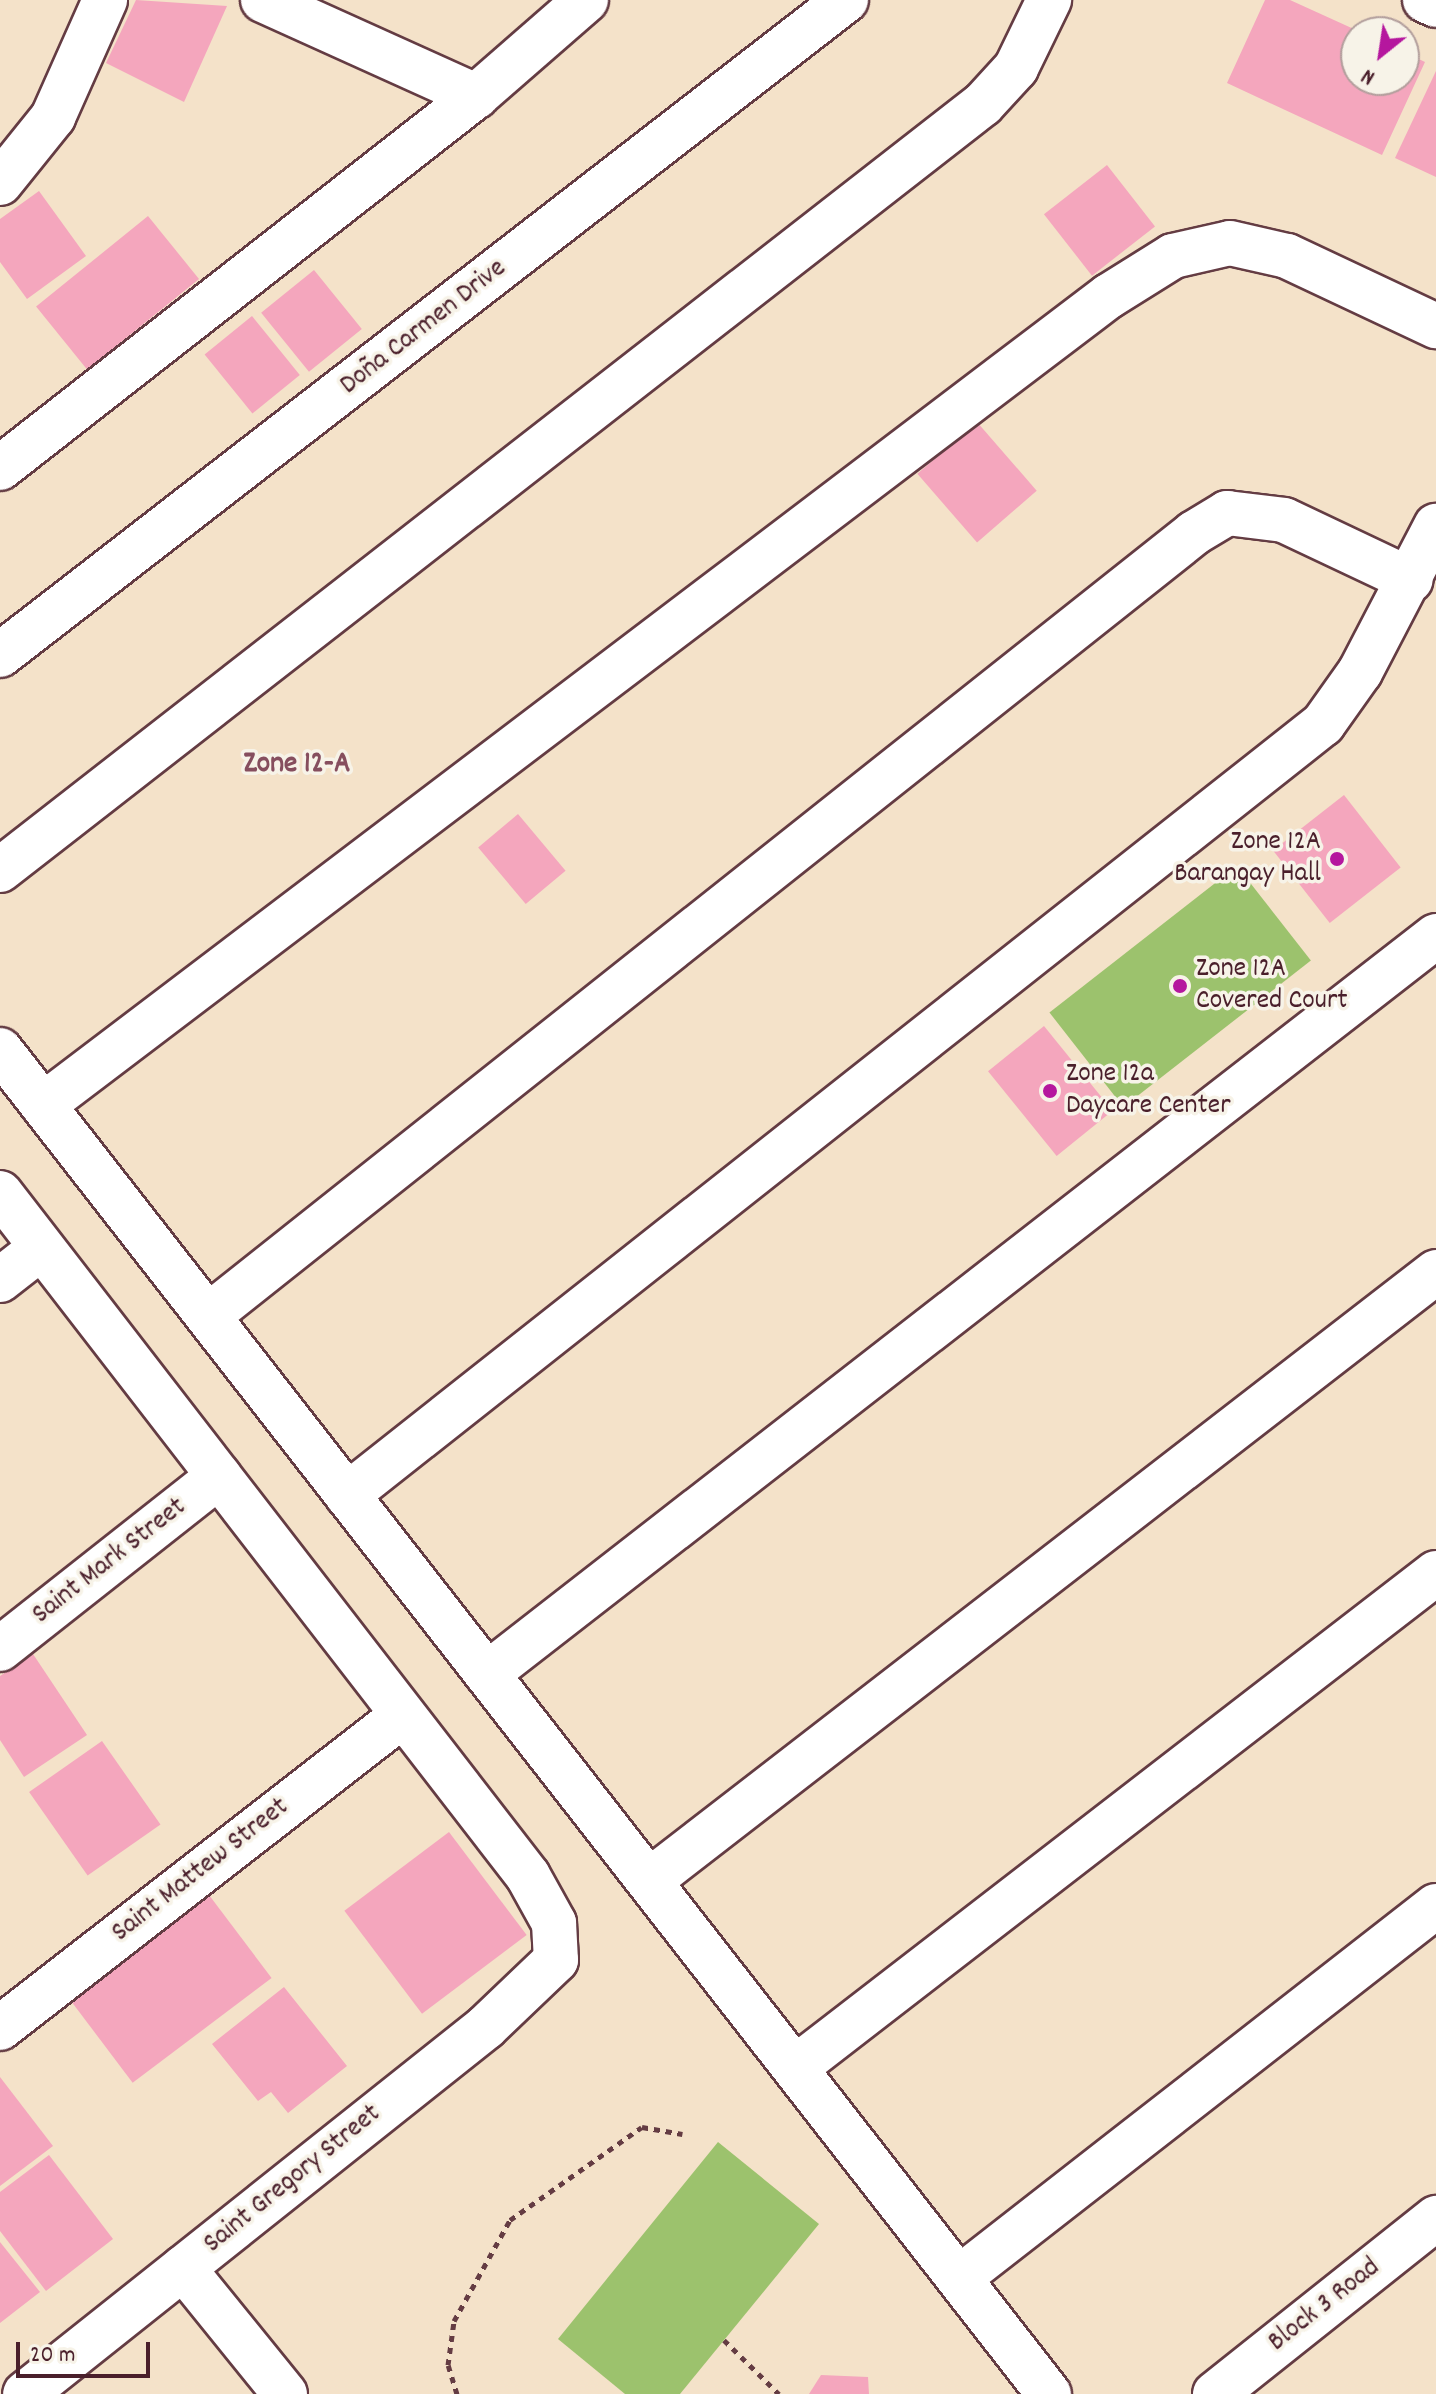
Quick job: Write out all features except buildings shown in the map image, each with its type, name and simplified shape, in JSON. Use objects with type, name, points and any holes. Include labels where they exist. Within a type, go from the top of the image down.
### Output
[{"type":"street","points":[[0,183],[53,117],[105,0]]},
{"type":"street","points":[[263,0],[476,96]]},
{"type":"street","points":[[0,468],[476,96],[586,0]]},
{"type":"street","name":"Doña Carmen Drive","points":[[0,655],[846,0]]},
{"type":"street","points":[[0,870],[983,104],[1016,68],[1049,0]]},
{"type":"street","points":[[1425,0],[1436,5]]},
{"type":"street","points":[[43,1105],[1096,306],[1173,256],[1230,243],[1287,256],[1436,326]]},
{"type":"street","points":[[208,1316],[1194,533],[1227,513],[1284,520],[1411,580]]},
{"type":"street","points":[[347,1495],[1323,724],[1411,580],[1436,526]]},
{"type":"street","points":[[487,1674],[1436,936]]},
{"type":"street","points":[[0,1050],[1049,2394]]},
{"type":"street","points":[[0,1193],[403,1715]]},
{"type":"street","points":[[0,1280],[41,1248]]},
{"type":"street","points":[[649,1881],[1436,1272]]},
{"type":"street","name":"Saint Mark Street","points":[[0,1649],[219,1476]]},
{"type":"street","points":[[795,2068],[1436,1573]]},
{"type":"street","name":"Saint Gregory Street","points":[[25,2394],[486,2027],[556,1960],[554,1923],[528,1876],[403,1715]]},
{"type":"street","name":"Saint Mattew Street","points":[[0,2028],[403,1715]]},
{"type":"street","points":[[959,2278],[1436,1906]]},
{"type":"street","name":"Block 3 Road","points":[[1215,2394],[1436,2218]]},
{"type":"street","points":[[183,2268],[285,2394]]},
{"type":"path","points":[[457,2394],[448,2365],[454,2321],[510,2220],[642,2127],[682,2134]]},
{"type":"path","points":[[724,2340],[779,2394]]},
{"type":"green space","name":"Zone 12A Covered Court","points":[[1237,866],[1311,961],[1123,1107],[1049,1013]]},
{"type":"green space","points":[[718,2142],[819,2224],[680,2394],[625,2394],[558,2339]]},
{"type":"place","name":"Zone 12A Barangay Hall","points":[[1337,859]]},
{"type":"place","name":"Zone 12A Covered Court","points":[[1180,986]]},
{"type":"place","name":"Zone 12a Daycare Center","points":[[1050,1091]]},
{"type":"district","name":"Zone 12-A","points":[[297,766]]}]
